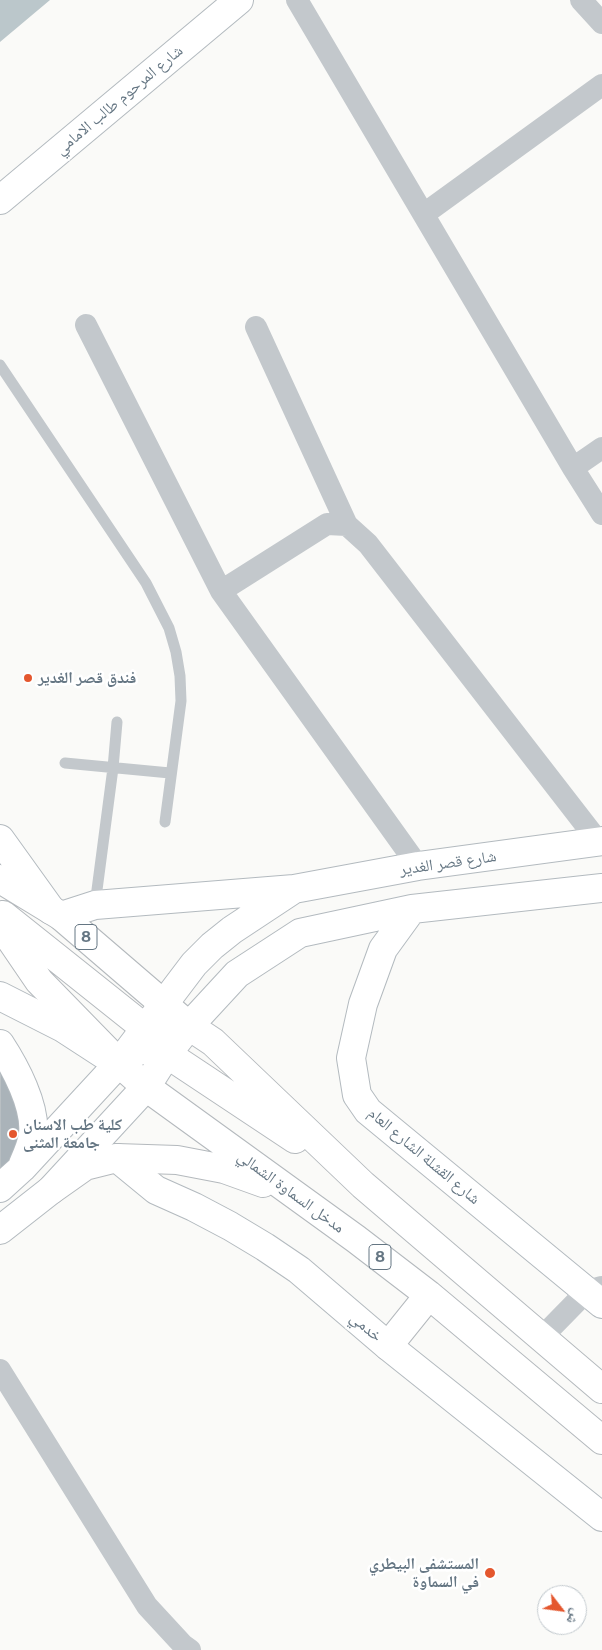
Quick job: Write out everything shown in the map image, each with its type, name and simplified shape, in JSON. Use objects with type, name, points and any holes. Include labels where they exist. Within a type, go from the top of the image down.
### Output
[{"type":"main road","name":"شارع المرحوم طالب الامامي","points":[[0,183],[217,0]]},
{"type":"main road","name":"شارع المرحوم طالب الامامي","points":[[0,200],[239,0]]},
{"type":"main road","points":[[0,839],[56,913]]},
{"type":"main road","name":"شارع قصر الغدير","points":[[56,913],[95,905],[294,889],[418,866],[600,841]]},
{"type":"main road","name":"8","points":[[0,879],[56,913],[189,1026],[213,1042],[363,1185],[602,1389]]},
{"type":"main road","points":[[51,1190],[146,1087],[167,1054],[189,1026],[238,974],[300,933],[412,909],[602,888]]},
{"type":"main road","points":[[0,1188],[22,1168],[119,1063],[178,984],[212,946],[232,930],[294,889]]},
{"type":"main road","name":"شارع القشلة الشارع العام","points":[[412,909],[383,949],[363,1004],[351,1058],[357,1095],[368,1111],[597,1294]]},
{"type":"main road","points":[[0,912],[146,1029],[156,1034],[172,1036],[189,1026]]},
{"type":"main road","name":"مدخل السماوة الشمالي","points":[[0,924],[39,981],[119,1063],[146,1087],[356,1239],[429,1295],[602,1440]]},
{"type":"main road","points":[[0,996],[63,1028],[119,1063]]},
{"type":"main road","points":[[0,1044],[22,1084],[31,1110],[33,1134],[22,1168]]},
{"type":"main road","points":[[119,1063],[137,1050],[156,1050],[167,1054],[363,1185]]},
{"type":"main road","points":[[0,1230],[85,1166],[117,1158],[177,1160],[224,1169],[276,1187],[356,1239]]},
{"type":"main road","name":"خدمي","points":[[117,1158],[156,1190],[230,1226],[299,1270],[388,1346],[602,1517]]},
{"type":"main road","points":[[388,1346],[429,1295]]},
{"type":"street","points":[[297,0],[602,514]]},
{"type":"street","points":[[581,0],[602,23]]},
{"type":"street","points":[[424,214],[602,85]]},
{"type":"street","points":[[86,325],[221,591],[418,866]]},
{"type":"street","points":[[256,326],[347,525],[368,544],[600,841]]},
{"type":"street","points":[[573,468],[602,448]]},
{"type":"street","points":[[221,591],[327,524],[347,525]]},
{"type":"street","points":[[542,1338],[597,1294]]},
{"type":"street","points":[[0,1370],[147,1606],[183,1645],[190,1650]]},
{"type":"lane","points":[[0,365],[146,583],[169,628],[180,676],[181,701],[165,822]]},
{"type":"lane","points":[[95,905],[113,768],[117,722]]},
{"type":"lane","points":[[65,763],[170,773]]},
{"type":"shaded area","points":[[0,0],[50,0],[0,42]]},
{"type":"building","name":"كلية طب الاسنان جامعة المثنى","points":[[0,1059],[25,1112],[25,1156],[0,1180]]},
{"type":"place","name":"فندق قصر الغدير","points":[[28,678]]},
{"type":"place","name":"كلية طب الاسنان جامعة المثنى","points":[[13,1134]]},
{"type":"place","name":"المستشفى البيطري في السماوة","points":[[490,1573]]}]
